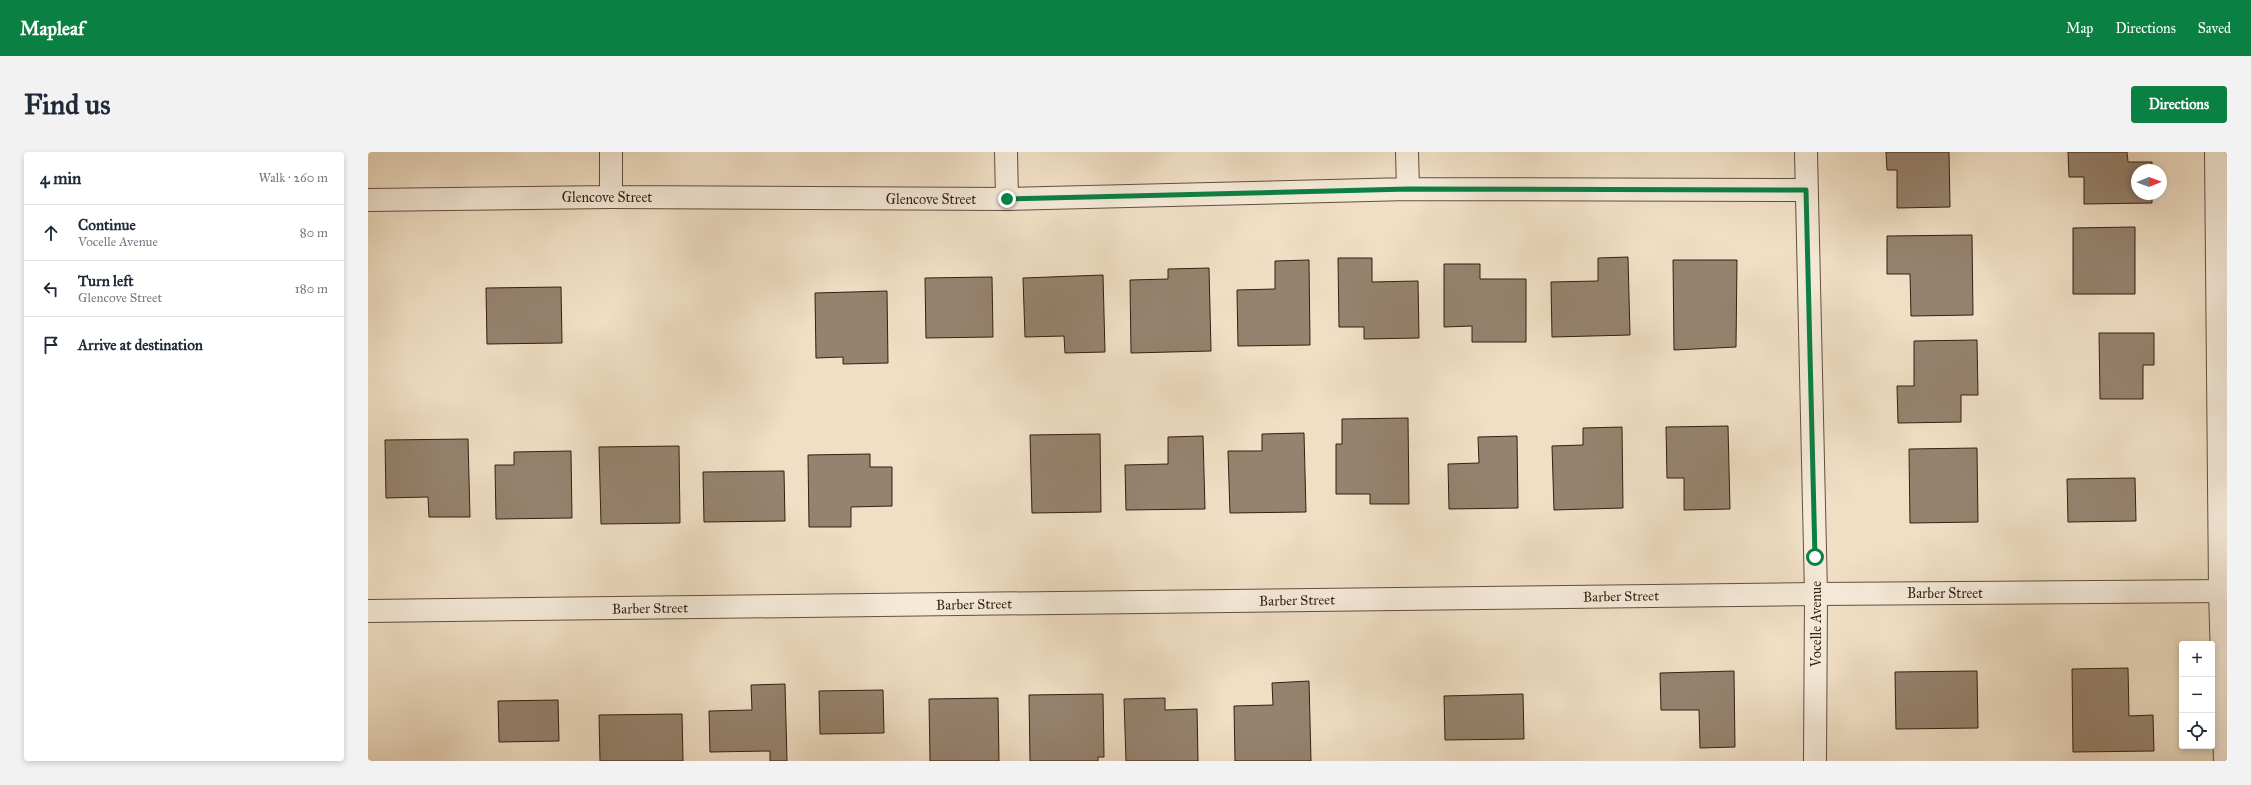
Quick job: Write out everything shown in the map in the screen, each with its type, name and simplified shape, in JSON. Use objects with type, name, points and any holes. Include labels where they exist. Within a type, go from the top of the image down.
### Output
[{"type":"street","points":[[611,152],[611,196]]},
{"type":"street","points":[[1006,152],[1007,199]]},
{"type":"street","points":[[1407,152],[1408,189]]},
{"type":"street","name":"Vocelle Avenue","points":[[1806,152],[1816,594],[1815,761]]},
{"type":"street","points":[[2216,152],[2226,761]]},
{"type":"street","name":"Glencove Street","points":[[368,200],[611,196],[1007,199],[1408,189],[1806,190]]},
{"type":"street","name":"Barber Street","points":[[368,611],[1816,594],[2224,591]]},
{"type":"building","points":[[1886,152],[1949,152],[1950,207],[1897,208],[1897,170],[1887,170]]},
{"type":"building","points":[[2068,152],[2127,152],[2128,162],[2152,162],[2152,164],[2131,164],[2131,200],[2152,200],[2152,203],[2084,204],[2084,177],[2069,177]]},
{"type":"building","points":[[2135,227],[2135,294],[2073,294],[2073,228]]},
{"type":"building","points":[[1972,235],[1973,315],[1911,316],[1910,274],[1887,274],[1887,236]]},
{"type":"building","points":[[1628,257],[1630,335],[1552,337],[1551,282],[1598,281],[1598,258]]},
{"type":"building","points":[[1338,258],[1372,258],[1372,282],[1418,281],[1419,338],[1364,339],[1364,327],[1339,327]]},
{"type":"building","points":[[1309,260],[1310,345],[1238,346],[1237,290],[1275,289],[1275,261]]},
{"type":"building","points":[[1673,260],[1737,260],[1736,347],[1674,350]]},
{"type":"building","points":[[1444,264],[1480,264],[1480,279],[1526,279],[1526,342],[1472,342],[1472,326],[1444,327]]},
{"type":"building","points":[[1209,268],[1211,351],[1131,353],[1130,280],[1168,279],[1168,269]]},
{"type":"building","points":[[1103,275],[1105,352],[1065,353],[1064,336],[1025,337],[1023,278]]},
{"type":"building","points":[[992,277],[993,337],[926,338],[925,278]]},
{"type":"building","points":[[561,287],[562,343],[487,344],[486,288]]},
{"type":"building","points":[[887,291],[888,363],[843,364],[843,357],[816,358],[815,293]]},
{"type":"building","points":[[2099,333],[2154,333],[2154,365],[2143,365],[2143,399],[2100,399]]},
{"type":"building","points":[[1977,340],[1978,395],[1961,395],[1961,422],[1898,423],[1897,386],[1914,386],[1914,341]]},
{"type":"building","points":[[1408,418],[1409,504],[1370,504],[1370,494],[1336,494],[1336,444],[1342,444],[1342,419]]},
{"type":"building","points":[[1728,426],[1730,509],[1684,510],[1684,478],[1667,478],[1666,427]]},
{"type":"building","points":[[1622,427],[1623,508],[1554,510],[1552,446],[1583,445],[1583,428]]},
{"type":"building","points":[[1304,433],[1306,512],[1230,513],[1228,451],[1262,451],[1262,434]]},
{"type":"building","points":[[1100,434],[1101,512],[1032,513],[1030,435]]},
{"type":"building","points":[[1203,436],[1205,509],[1126,510],[1125,465],[1168,464],[1168,437]]},
{"type":"building","points":[[1517,436],[1518,508],[1449,509],[1448,464],[1479,463],[1478,437]]},
{"type":"building","points":[[468,439],[470,517],[429,517],[428,497],[386,498],[385,440]]},
{"type":"building","points":[[679,446],[680,523],[601,524],[599,447]]},
{"type":"building","points":[[1977,448],[1978,522],[1910,523],[1909,449]]},
{"type":"building","points":[[571,451],[572,518],[496,519],[495,465],[514,465],[514,452]]},
{"type":"building","points":[[870,454],[870,467],[892,467],[892,506],[851,507],[851,527],[809,527],[808,455]]},
{"type":"building","points":[[784,471],[785,521],[704,522],[703,472]]},
{"type":"building","points":[[2135,478],[2136,521],[2068,522],[2067,479]]},
{"type":"building","points":[[2128,668],[2129,716],[2153,715],[2154,751],[2073,752],[2072,669]]},
{"type":"building","points":[[1734,671],[1735,747],[1700,748],[1699,710],[1661,710],[1660,673]]},
{"type":"building","points":[[1977,671],[1978,728],[1896,729],[1895,672]]},
{"type":"building","points":[[1309,681],[1311,761],[1235,761],[1234,706],[1273,705],[1272,683]]},
{"type":"building","points":[[785,684],[787,761],[770,761],[770,751],[710,752],[709,711],[752,710],[751,685]]},
{"type":"building","points":[[883,690],[884,733],[820,734],[819,691]]},
{"type":"building","points":[[1103,694],[1104,757],[1098,757],[1098,761],[1030,761],[1029,695]]},
{"type":"building","points":[[1523,694],[1524,739],[1445,740],[1444,696]]},
{"type":"building","points":[[998,698],[999,761],[930,761],[929,699]]},
{"type":"building","points":[[1165,698],[1165,710],[1197,709],[1198,761],[1126,761],[1124,699]]},
{"type":"building","points":[[558,700],[559,741],[499,742],[498,701]]},
{"type":"building","points":[[682,714],[683,761],[600,761],[599,715]]},
{"type":"route","points":[[1007,199],[1408,189],[1806,190],[1815,557]]}]
